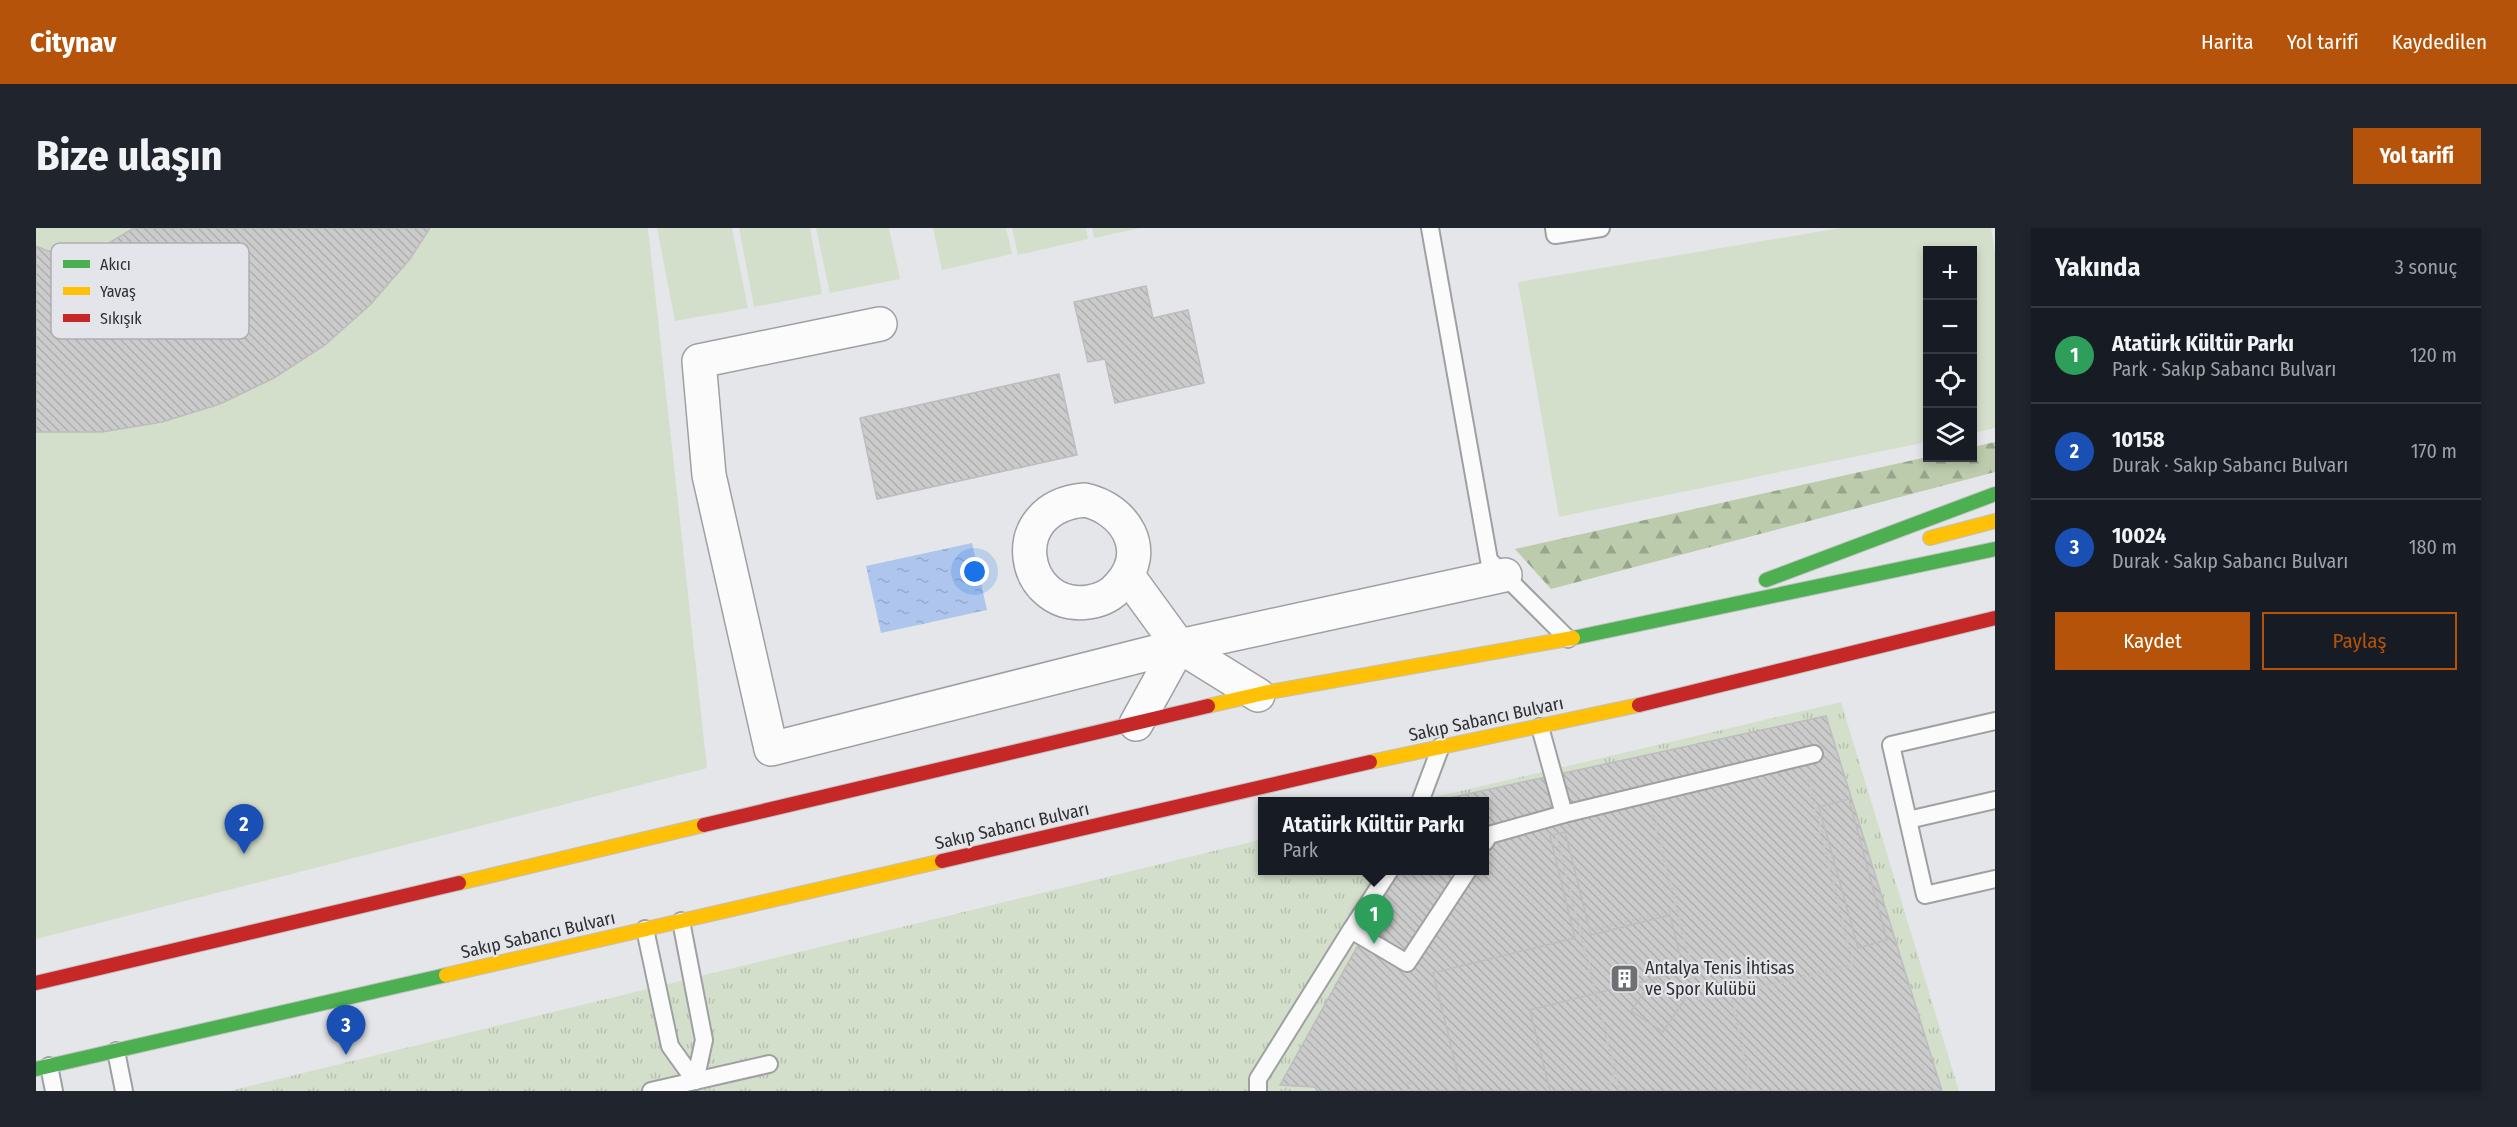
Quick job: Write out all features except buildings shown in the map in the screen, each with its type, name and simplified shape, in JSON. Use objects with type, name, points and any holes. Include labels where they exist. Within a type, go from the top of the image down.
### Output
[{"type":"main road","points":[[1620,627],[1752,585],[1995,494]]},
{"type":"main road","points":[[1916,542],[1995,521]]},
{"type":"main road","points":[[1752,585],[1893,548]]},
{"type":"main road","points":[[36,984],[1258,695],[1568,639],[1995,549]]},
{"type":"main road","name":"Sakıp Sabancı Bulvarı","points":[[42,1068],[1441,746],[1540,727],[1733,684],[1995,618]]},
{"type":"main road","points":[[1733,684],[1971,639]]},
{"type":"street","points":[[880,324],[699,361],[709,475],[771,750],[1179,646],[1505,575]]},
{"type":"street","points":[[1128,576],[1179,646],[1258,695]]},
{"type":"street","points":[[1137,724],[1179,646]]},
{"type":"lane","points":[[1430,228],[1489,560],[1568,639]]},
{"type":"lane","points":[[1554,228],[1555,235],[1601,228]]},
{"type":"lane","points":[[1995,721],[1892,745],[1925,895],[1995,879]]},
{"type":"lane","points":[[1540,727],[1558,816]]},
{"type":"lane","points":[[1422,797],[1441,746]]},
{"type":"lane","points":[[1489,835],[1814,754]]},
{"type":"lane","points":[[1908,820],[1995,800]]},
{"type":"lane","points":[[1258,1091],[1258,1079],[1387,875]]},
{"type":"lane","points":[[1351,930],[1407,963],[1465,875]]},
{"type":"lane","points":[[681,921],[704,1040],[695,1081]]},
{"type":"lane","points":[[645,929],[670,1046],[695,1081]]},
{"type":"lane","points":[[117,1050],[124,1091]]},
{"type":"lane","points":[[651,1091],[769,1064]]},
{"type":"lane","points":[[42,1068],[54,1091]]},
{"type":"path","points":[[1647,794],[1700,1000],[1853,965],[1812,796]]},
{"type":"path","points":[[1558,816],[1581,932],[1620,1091]]},
{"type":"path","points":[[1581,932],[1677,909]]},
{"type":"path","points":[[1731,994],[1752,1091]]},
{"type":"path","points":[[1605,1091],[1616,1072]]},
{"type":"path","points":[[1408,1082],[1410,1091]]},
{"type":"green space","points":[[36,228],[648,228],[707,768],[36,939]]},
{"type":"green space","points":[[657,228],[732,228],[748,308],[675,321]]},
{"type":"green space","points":[[739,228],[810,228],[822,294],[754,307]]},
{"type":"green space","points":[[816,228],[889,228],[900,279],[830,293]]},
{"type":"green space","points":[[933,228],[1006,228],[1012,254],[942,270]]},
{"type":"green space","points":[[1012,228],[1086,228],[1088,239],[1018,255]]},
{"type":"green space","points":[[1092,228],[1140,228],[1094,238]]},
{"type":"green space","points":[[1840,228],[1991,228],[1995,253],[1995,428],[1977,432],[1977,246],[1923,246],[1923,443],[1559,517],[1518,282]]},
{"type":"green space","points":[[1995,442],[1995,472],[1551,589],[1515,549],[1923,458],[1923,462],[1977,462],[1977,446]]},
{"type":"green space","points":[[1841,702],[1959,1091],[229,1091],[1258,840],[1258,875],[1489,875],[1489,797],[1435,797]]},
{"type":"water","points":[[972,543],[987,610],[881,633],[866,566]]},
{"type":"traffic: fast","points":[[1766,580],[1995,494]]},
{"type":"traffic: fast","points":[[1573,638],[1995,549]]},
{"type":"traffic: fast","points":[[36,1069],[446,975]]},
{"type":"traffic: slow","points":[[1930,538],[1995,521]]},
{"type":"traffic: slow","points":[[1208,706],[1264,693],[1573,638]]},
{"type":"traffic: slow","points":[[1370,762],[1639,705]]},
{"type":"traffic: slow","points":[[459,883],[704,825]]},
{"type":"traffic: slow","points":[[446,975],[942,861]]},
{"type":"traffic: jam","points":[[1639,705],[1995,618]]},
{"type":"traffic: jam","points":[[704,825],[1208,706]]},
{"type":"traffic: jam","points":[[942,861],[1370,762]]},
{"type":"traffic: jam","points":[[36,983],[459,883]]},
{"type":"place","name":"10158","points":[[244,854]]},
{"type":"place","name":"Atatürk Kültür Parkı","points":[[1374,944]]},
{"type":"place","name":"Antalya Tenis İhtisas ve Spor Kulübü","points":[[1624,978]]},
{"type":"place","name":"10024","points":[[346,1055]]}]
